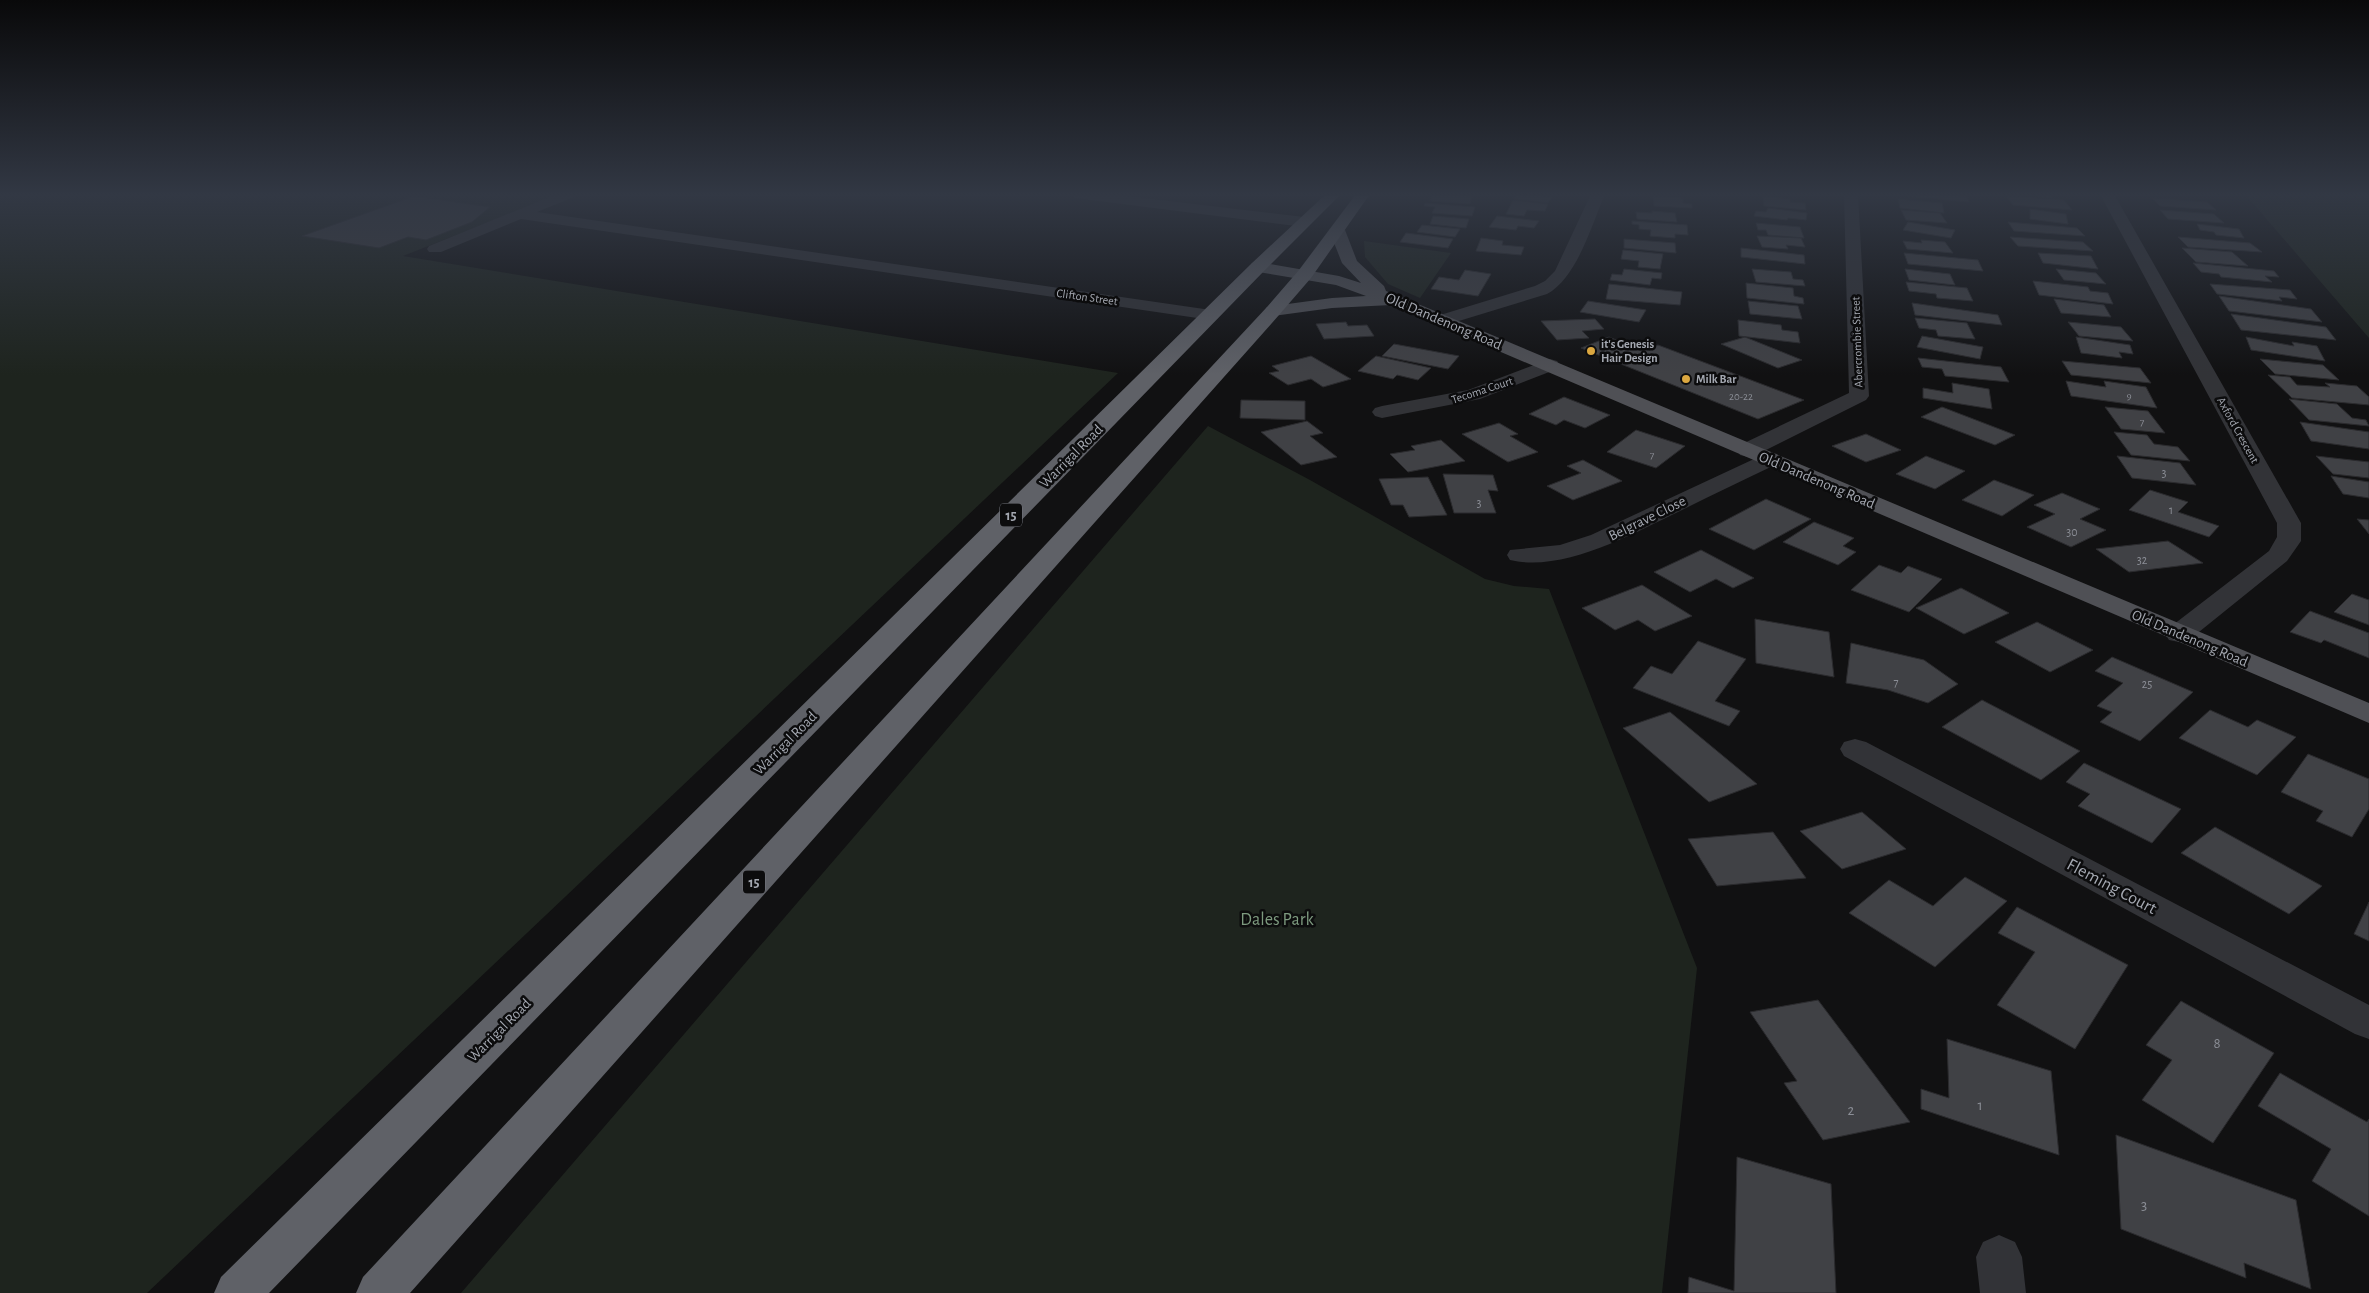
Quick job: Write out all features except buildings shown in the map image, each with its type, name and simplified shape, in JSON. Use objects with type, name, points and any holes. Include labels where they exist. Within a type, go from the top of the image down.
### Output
[{"type":"highway","name":"Warrigal Road","points":[[236,1293],[1271,254]]},
{"type":"highway","name":"15","points":[[379,1293],[1273,311],[1319,254]]},
{"type":"main road","points":[[1347,254],[1350,263],[1389,298]]},
{"type":"main road","name":"Old Dandenong Road","points":[[1258,267],[1339,281],[1389,298],[2369,714]]},
{"type":"main road","points":[[1273,311],[1389,298]]},
{"type":"street","name":"Clifton Street","points":[[795,254],[1211,315]]},
{"type":"street","points":[[1443,320],[1541,290],[1550,285],[1562,273],[1571,254]]},
{"type":"street","name":"Abercrombie Street","points":[[1758,454],[1859,396],[1854,254]]},
{"type":"street","name":"Axford Crescent","points":[[2140,254],[2289,523],[2292,536],[2287,547],[2278,556],[2180,634]]},
{"type":"street","name":"Tecoma Court","points":[[1382,412],[1472,395],[1550,365]]},
{"type":"street","name":"Belgrave Close","points":[[1519,555],[1562,552],[1600,540],[1758,454]]},
{"type":"street","name":"Fleming Court","points":[[1855,749],[2369,1023]]},
{"type":"green space","points":[[0,254],[407,254],[403,256],[1118,373],[147,1293],[0,1293]]},
{"type":"green space","points":[[1365,254],[1450,254],[1420,298],[1388,284],[1365,257]]},
{"type":"green space","points":[[2297,254],[2369,254],[2369,338]]},
{"type":"green space","name":"Dales Park","points":[[1208,426],[1310,480],[1485,579],[1514,586],[1549,589],[1697,968],[1662,1293],[461,1293]]},
{"type":"place","name":"it's Genesis Hair Design","points":[[1591,351]]},
{"type":"place","name":"Milk Bar","points":[[1686,379]]}]
